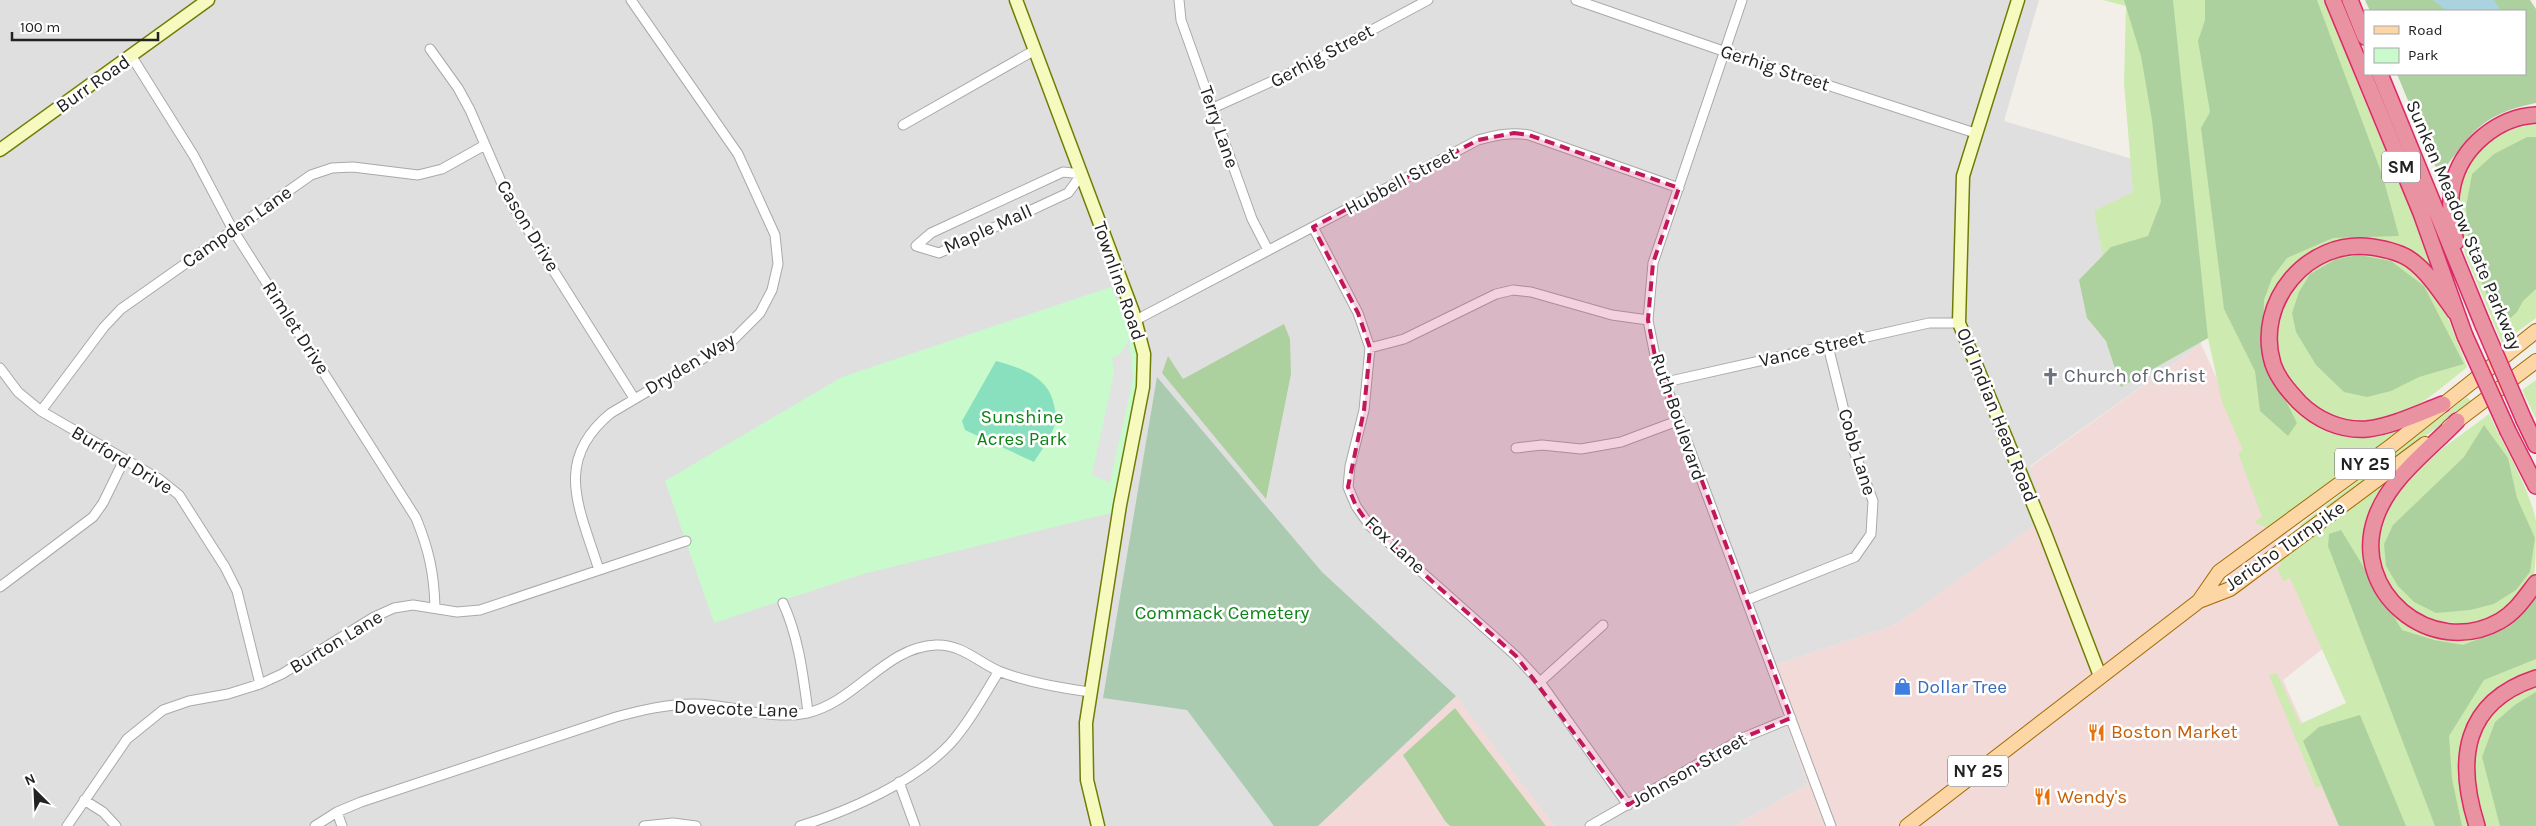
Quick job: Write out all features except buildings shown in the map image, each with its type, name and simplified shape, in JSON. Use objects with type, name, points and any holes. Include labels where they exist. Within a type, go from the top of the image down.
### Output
[{"type":"highway","name":"Sunken Meadow State Parkway","points":[[2333,0],[2421,213],[2465,336],[2508,431],[2536,486]]},
{"type":"highway","points":[[2350,0],[2364,35]]},
{"type":"highway","name":"Sunken Meadow State Parkway","points":[[2380,75],[2483,325],[2536,446]]},
{"type":"highway","points":[[2462,270],[2450,206],[2453,185],[2459,166],[2470,149],[2487,133],[2517,118],[2536,116]]},
{"type":"highway","points":[[2443,404],[2388,424],[2366,429],[2343,428],[2323,421],[2303,406],[2286,389],[2273,364],[2272,313],[2282,290],[2297,272],[2314,259],[2354,244],[2387,249],[2411,260],[2436,285],[2455,312]]},
{"type":"highway","points":[[2457,421],[2394,485],[2384,499],[2376,517],[2371,535],[2371,555],[2385,595],[2401,612],[2419,623],[2440,631],[2462,632],[2482,628],[2500,621],[2516,610],[2536,583]]},
{"type":"highway","points":[[2476,826],[2465,777],[2465,755],[2471,732],[2481,715],[2495,699],[2517,684],[2536,678]]},
{"type":"main road","name":"Jericho Turnpike","points":[[2199,601],[2219,572],[2443,404],[2536,331]]},
{"type":"main road","name":"Jericho Turnpike","points":[[1907,826],[2199,601],[2230,589],[2536,361]]},
{"type":"street","name":"Burr Road","points":[[0,150],[132,57],[208,0]]},
{"type":"street","name":"Dryden Way","points":[[599,570],[579,506],[574,481],[577,456],[594,426],[634,398],[731,342],[748,328],[760,313],[772,290],[778,264],[775,235],[738,154],[631,0]]},
{"type":"street","name":"Townline Road","points":[[1016,0],[1136,320],[1144,354],[1143,386],[1120,505],[1090,692],[1085,751],[1087,780],[1098,826]]},
{"type":"street","name":"Terry Lane","points":[[1179,0],[1181,20],[1252,219],[1268,250]]},
{"type":"street","name":"Gerhig Street","points":[[1213,108],[1299,69],[1428,0]]},
{"type":"street","name":"Gerhig Street","points":[[1576,0],[1726,52],[1975,133]]},
{"type":"street","name":"Ruth Boulevard","points":[[1742,0],[1680,188],[1653,263],[1648,320],[1655,356],[1831,826]]},
{"type":"street","name":"Old Indian Head Road","points":[[2018,0],[1963,176],[1959,324],[2045,533],[2100,676]]},
{"type":"street","name":"Cason Drive","points":[[430,49],[458,88],[509,200],[634,398]]},
{"type":"street","points":[[903,125],[1035,50]]},
{"type":"street","name":"Rimlet Drive","points":[[132,57],[194,156],[233,230],[416,518],[428,546],[434,575],[435,607]]},
{"type":"street","name":"Hubbell Street","points":[[1136,320],[1478,140],[1496,135],[1514,133],[1529,135],[1680,188]]},
{"type":"street","name":"Campden Lane","points":[[41,411],[104,327],[121,309],[311,175],[332,168],[354,167],[418,175],[442,169],[485,145]]},
{"type":"street","name":"Maple Mall","points":[[1063,172],[1082,174],[1068,193],[939,253],[916,246],[931,233],[1063,172]]},
{"type":"street","name":"Fox Lane","points":[[1313,227],[1358,314],[1370,348],[1364,410],[1350,466],[1348,487],[1356,506],[1370,526],[1479,621],[1540,682],[1628,805]]},
{"type":"street","points":[[1370,348],[1404,339],[1496,294],[1513,290],[1531,292],[1612,315],[1648,320]]},
{"type":"street","name":"Vance Street","points":[[1666,382],[1929,323],[1959,324]]},
{"type":"street","name":"Cobb Lane","points":[[1746,600],[1855,557],[1871,534],[1873,501],[1854,451],[1828,346]]},
{"type":"street","name":"Burford Drive","points":[[0,368],[18,392],[41,411],[124,460],[159,478],[179,495],[225,567],[237,592],[260,684]]},
{"type":"street","points":[[1516,448],[1542,445],[1580,449],[1621,442],[1680,420]]},
{"type":"street","points":[[0,587],[93,517],[103,503],[124,460]]},
{"type":"street","name":"Burton Lane","points":[[67,826],[127,739],[157,714],[189,701],[228,694],[260,684],[282,674],[374,617],[394,608],[413,605],[457,612],[480,610],[686,541]]},
{"type":"street","points":[[783,603],[792,625],[802,664],[808,712]]},
{"type":"street","points":[[1540,682],[1603,625]]},
{"type":"street","name":"Dovecote Lane","points":[[315,826],[338,812],[361,802],[616,717],[651,708],[695,704],[768,715],[786,716],[808,712],[850,692],[896,658],[917,648],[937,645],[952,647],[968,652],[999,671],[1023,680],[1090,692]]},
{"type":"street","points":[[800,826],[831,815],[899,782],[928,764],[951,743],[999,671]]},
{"type":"street","name":"Johnson Street","points":[[1590,826],[1745,737],[1791,718]]},
{"type":"street","points":[[899,782],[915,826]]},
{"type":"street","points":[[84,800],[103,812],[116,826]]},
{"type":"street","points":[[338,812],[342,826]]},
{"type":"street","points":[[644,826],[674,822],[696,826]]},
{"type":"highlighted area","points":[[1514,133],[1529,135],[1679,188],[1653,263],[1648,320],[1655,356],[1791,718],[1745,737],[1628,805],[1516,656],[1370,526],[1356,506],[1348,487],[1364,410],[1370,348],[1358,313],[1313,227],[1478,140]]},
{"type":"shaded area","points":[[0,0],[2039,0],[2004,121],[2183,174],[2201,344],[2030,466],[2047,517],[1897,624],[1766,668],[1808,784],[1734,826],[1554,826],[1456,697],[1318,826],[0,826]]},
{"type":"shaded area","points":[[1129,340],[1133,378],[1110,483],[1092,475],[1114,373],[1112,358],[1120,354]]},
{"type":"shaded area","points":[[2201,344],[2335,639],[2283,680],[2348,826],[1734,826],[1808,784],[1766,668],[1897,624],[2046,517],[2030,467]]},
{"type":"shaded area","points":[[1456,696],[1554,826],[1318,826]]},
{"type":"green space","points":[[2103,0],[2325,0],[2360,90],[2445,292],[2411,255],[2387,242],[2355,240],[2275,292],[2267,359],[2313,419],[2395,428],[2397,432],[2396,436],[2268,528],[2256,523],[2256,520],[2262,517],[2238,453],[2243,450],[2222,402],[2208,338],[2121,387],[2106,341],[2087,318],[2079,280],[2103,256],[2094,211],[2133,192],[2124,83],[2126,6]]},
{"type":"green space","points":[[2124,0],[2173,0],[2208,338],[2121,387],[2106,341],[2087,318],[2079,280],[2111,247],[2148,236],[2161,202],[2152,120],[2141,56]]},
{"type":"green space","points":[[2205,0],[2317,0],[2383,177],[2399,236],[2333,238],[2287,258],[2272,278],[2264,300],[2263,355],[2297,423],[2288,436],[2260,411],[2255,371],[2224,309],[2201,128],[2210,112],[2198,41],[2205,20]]},
{"type":"green space","points":[[2365,0],[2530,0],[2536,9],[2536,103],[2503,113],[2481,126],[2472,134],[2443,171],[2435,166],[2397,75],[2526,75],[2526,10],[2370,10]]},
{"type":"green space","points":[[2536,124],[2536,318],[2502,343],[2465,254],[2458,222],[2457,192],[2466,169],[2484,146],[2506,131]]},
{"type":"green space","points":[[2527,137],[2536,137],[2536,289],[2523,301],[2517,312],[2501,327],[2470,256],[2466,207],[2472,174],[2494,154]]},
{"type":"green space","points":[[2369,250],[2407,263],[2432,288],[2446,313],[2467,367],[2443,387],[2408,410],[2399,415],[2367,423],[2351,422],[2336,418],[2321,411],[2296,391],[2279,363],[2276,327],[2286,296],[2306,271],[2335,253]]},
{"type":"green space","points":[[2359,255],[2391,261],[2424,286],[2464,364],[2419,377],[2391,391],[2367,397],[2344,392],[2316,365],[2296,332],[2292,313],[2299,292],[2310,274],[2336,259]]},
{"type":"green space","name":"Sunshine Acres Park","points":[[1111,287],[1127,320],[1134,341],[1138,377],[1111,513],[863,574],[714,623],[665,481],[842,377]]},
{"type":"green space","points":[[1284,324],[1290,339],[1291,374],[1266,499],[1162,373],[1168,356],[1183,379]]},
{"type":"green space","points":[[996,361],[1032,375],[1046,387],[1051,395],[1056,413],[1056,421],[1034,462],[965,430],[962,421]]},
{"type":"green space","name":"Commack Cemetery","points":[[1157,377],[1322,572],[1456,696],[1318,826],[1274,826],[1187,710],[1103,698]]},
{"type":"green space","points":[[2536,380],[2536,419],[2522,390]]},
{"type":"green space","points":[[2467,397],[2472,402],[2301,528],[2300,525]]},
{"type":"green space","points":[[2489,414],[2533,508],[2536,521],[2536,558],[2534,578],[2524,593],[2510,607],[2493,618],[2471,626],[2427,617],[2405,606],[2396,598],[2383,576],[2378,557],[2376,531],[2387,505],[2398,489],[2426,461]]},
{"type":"green space","points":[[2484,425],[2508,458],[2517,498],[2535,538],[2530,572],[2516,590],[2494,604],[2470,610],[2436,613],[2414,602],[2398,586],[2386,566],[2384,544],[2393,525],[2464,457]]},
{"type":"green space","points":[[2393,477],[2372,508],[2386,601],[2465,638],[2536,590],[2536,672],[2485,700],[2474,713],[2468,728],[2464,743],[2463,760],[2471,826],[2339,826],[2321,786],[2316,788],[2269,675],[2277,673],[2300,724],[2346,703],[2290,578],[2283,581],[2277,568],[2281,564],[2279,559]]},
{"type":"green space","points":[[2341,530],[2402,630],[2434,640],[2463,645],[2509,627],[2536,598],[2536,659],[2484,680],[2449,736],[2452,779],[2462,826],[2435,826],[2328,546],[2329,534]]},
{"type":"green space","points":[[2536,684],[2536,826],[2482,826],[2471,778],[2472,745],[2483,721],[2502,698]]},
{"type":"green space","points":[[2536,692],[2536,826],[2500,826],[2482,757],[2495,722],[2516,704]]},
{"type":"green space","points":[[1455,708],[1546,826],[1450,826],[1445,821],[1403,755]]},
{"type":"green space","points":[[2360,715],[2406,826],[2339,826],[2303,741],[2319,727]]},
{"type":"water","points":[[2433,0],[2494,0],[2500,10],[2446,10]]},
{"type":"place","name":"Church of Christ","points":[[2050,376]]},
{"type":"place","name":"Dollar Tree","points":[[1903,687]]},
{"type":"place","name":"Boston Market","points":[[2097,732]]},
{"type":"place","name":"Wendy's","points":[[2043,797]]}]
